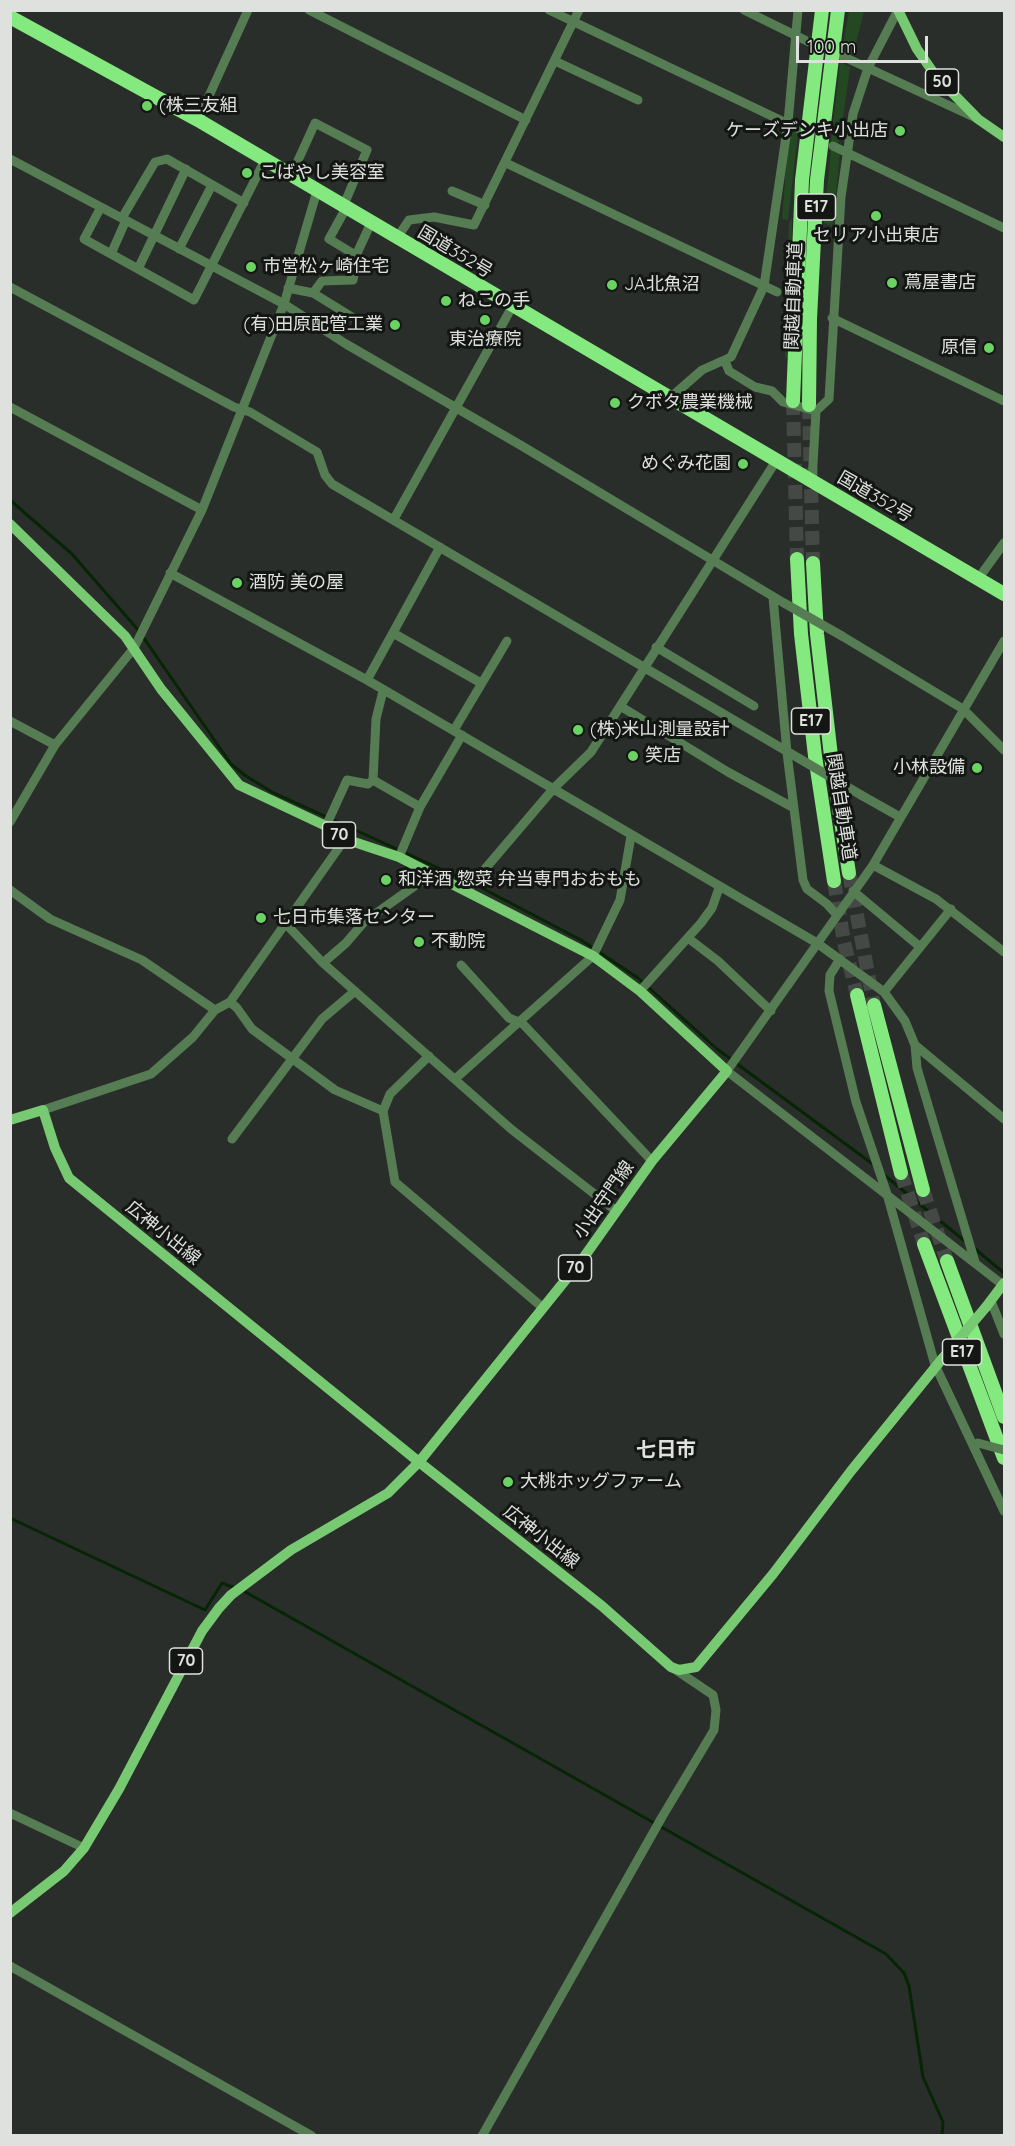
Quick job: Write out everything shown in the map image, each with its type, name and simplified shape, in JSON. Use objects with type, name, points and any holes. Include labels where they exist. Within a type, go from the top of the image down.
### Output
[{"type":"highway","name":"関越自動車道","points":[[793,400],[802,180],[822,10]]},
{"type":"highway","name":"関越自動車道","points":[[812,408],[810,319],[817,180],[838,10]]},
{"type":"highway","name":"国道352号","points":[[10,17],[198,120],[512,307],[1005,594]]},
{"type":"highway","name":"関越自動車道","points":[[796,559],[801,634],[815,756],[834,881]]},
{"type":"highway","name":"関越自動車道","points":[[813,563],[817,634],[831,756],[849,873]]},
{"type":"highway","points":[[857,995],[901,1173]]},
{"type":"highway","points":[[874,1005],[923,1190]]},
{"type":"highway","name":"E17","points":[[924,1244],[1005,1458]]},
{"type":"highway","name":"E17","points":[[946,1261],[1005,1417]]},
{"type":"main road","name":"50","points":[[898,11],[917,50],[935,75],[978,119],[1005,137]]},
{"type":"main road","name":"70","points":[[10,524],[125,636],[161,689],[239,785],[326,826],[345,839],[399,857],[430,875],[467,890],[592,956],[640,992],[727,1071]]},
{"type":"main road","name":"小出守門線","points":[[419,1462],[584,1257],[615,1210],[652,1161],[727,1071]]},
{"type":"main road","points":[[10,1120],[43,1110]]},
{"type":"main road","name":"広神小出線","points":[[43,1110],[55,1148],[69,1178],[419,1462],[602,1606],[671,1666]]},
{"type":"main road","points":[[671,1666],[686,1670],[696,1667],[1004,1284]]},
{"type":"main road","name":"70","points":[[10,1913],[64,1870],[84,1848],[119,1789],[202,1631],[219,1608],[231,1595],[291,1550],[388,1493],[419,1462]]},
{"type":"street","points":[[198,120],[248,10]]},
{"type":"street","points":[[309,10],[526,120]]},
{"type":"street","points":[[549,10],[799,129]]},
{"type":"street","points":[[397,238],[410,220],[434,217],[474,225],[579,10]]},
{"type":"street","points":[[744,10],[809,42]]},
{"type":"street","points":[[670,398],[702,370],[731,357],[764,286],[788,123],[798,10]]},
{"type":"street","points":[[725,361],[729,371],[756,387],[772,391],[783,402],[812,408],[830,394],[832,318],[841,196],[853,114],[868,68],[898,11]]},
{"type":"street","points":[[842,56],[978,119]]},
{"type":"street","points":[[555,61],[638,100]]},
{"type":"street","points":[[291,176],[315,123],[367,150],[329,239],[357,256]]},
{"type":"street","points":[[833,146],[1005,228]]},
{"type":"street","points":[[10,159],[284,304],[346,344],[714,559],[773,597],[963,709],[1005,750]]},
{"type":"street","points":[[111,254],[124,219],[154,162],[166,159],[244,203]]},
{"type":"street","points":[[101,207],[84,239],[194,300],[265,160]]},
{"type":"street","points":[[506,163],[777,292]]},
{"type":"street","points":[[138,269],[186,169]]},
{"type":"street","points":[[179,249],[212,185]]},
{"type":"street","points":[[452,191],[485,205]]},
{"type":"street","points":[[10,822],[55,745],[134,648],[202,510],[284,304],[317,192]]},
{"type":"street","points":[[313,293],[322,281],[353,280],[357,256],[371,223]]},
{"type":"street","points":[[10,287],[250,412],[317,452],[325,475],[332,484],[787,753],[900,817]]},
{"type":"street","points":[[288,288],[313,293],[352,317]]},
{"type":"street","points":[[394,519],[512,307]]},
{"type":"street","points":[[832,318],[1005,401]]},
{"type":"street","points":[[10,407],[202,510]]},
{"type":"street","points":[[812,408],[813,482]]},
{"type":"street","points":[[467,890],[554,788],[591,752],[643,666],[776,461]]},
{"type":"street","points":[[978,579],[1005,543]]},
{"type":"street","points":[[367,680],[440,547]]},
{"type":"street","points":[[170,573],[367,680],[554,788],[719,888],[817,943],[884,992],[905,1021],[915,1045],[917,1068],[975,1262]]},
{"type":"street","points":[[773,597],[787,753],[803,880],[807,889],[836,914]]},
{"type":"street","points":[[393,633],[481,683]]},
{"type":"street","points":[[399,857],[420,807],[481,683],[507,640]]},
{"type":"street","points":[[1004,1284],[727,1071],[771,1011],[836,914],[873,865],[1005,641]]},
{"type":"street","points":[[656,647],[754,706]]},
{"type":"street","points":[[326,826],[347,780],[368,784],[373,780],[376,719],[383,691]]},
{"type":"street","points":[[620,706],[728,772],[794,808]]},
{"type":"street","points":[[10,721],[55,745]]},
{"type":"street","points":[[373,780],[420,807]]},
{"type":"street","points":[[455,1079],[592,956],[620,900],[631,836]]},
{"type":"street","points":[[43,1110],[151,1074],[193,1037],[215,1010],[230,1002],[345,839]]},
{"type":"street","points":[[873,865],[951,909],[1005,952]]},
{"type":"street","points":[[323,963],[346,944],[364,922],[430,875]]},
{"type":"street","points":[[640,992],[712,908],[719,888]]},
{"type":"street","points":[[10,890],[50,920],[142,960],[215,1010]]},
{"type":"street","points":[[853,891],[919,946]]},
{"type":"street","points":[[884,992],[951,909]]},
{"type":"street","points":[[285,923],[323,963],[511,1129],[615,1210]]},
{"type":"street","points":[[688,938],[718,961],[771,1011]]},
{"type":"street","points":[[840,959],[830,975],[829,991],[856,1102],[939,1362],[1005,1511]]},
{"type":"street","points":[[461,965],[509,1018],[523,1024],[652,1161]]},
{"type":"street","points":[[232,1139],[291,1057],[322,1019],[355,991]]},
{"type":"street","points":[[230,1002],[252,1029],[335,1090],[383,1111]]},
{"type":"street","points":[[915,1045],[1005,1119]]},
{"type":"street","points":[[429,1056],[390,1094],[383,1111],[395,1182],[542,1307]]},
{"type":"street","points":[[989,1304],[1005,1335]]},
{"type":"street","points":[[976,1443],[1005,1450]]},
{"type":"street","points":[[482,2136],[662,1816],[714,1730],[716,1710],[712,1695],[671,1666]]},
{"type":"street","points":[[10,1813],[84,1848]]},
{"type":"street","points":[[10,1966],[312,2136]]},
{"type":"green space","points":[[849,11],[864,11],[853,55],[842,50]]},
{"type":"green space","points":[[840,62],[850,67],[840,140],[837,143],[831,142]]},
{"type":"green space","points":[[793,130],[798,133],[788,220],[782,219],[789,131]]},
{"type":"green space","points":[[831,148],[840,153],[833,227],[824,223]]},
{"type":"green space","points":[[792,218],[788,358],[785,358],[789,223]]},
{"type":"waterway","points":[[10,500],[72,554],[139,631]]},
{"type":"waterway","points":[[143,637],[231,764],[246,776],[272,792],[480,887],[581,940],[638,978],[717,1049],[874,1165]]},
{"type":"waterway","points":[[883,1174],[966,1242]]},
{"type":"waterway","points":[[974,1248],[1004,1273]]},
{"type":"waterway","points":[[10,1518],[205,1610],[222,1583],[235,1588]]},
{"type":"waterway","points":[[242,1590],[886,1954],[904,1973],[909,1986],[923,2077],[943,2122],[942,2136]]},
{"type":"tunnel","points":[[793,401],[797,559]]},
{"type":"tunnel","points":[[809,405],[813,563]]},
{"type":"tunnel","points":[[849,873],[874,1005]]},
{"type":"tunnel","points":[[834,881],[844,942],[857,995]]},
{"type":"tunnel","points":[[901,1173],[924,1244]]},
{"type":"tunnel","points":[[923,1190],[947,1261]]},
{"type":"place","name":"(株三友組","points":[[147,106]]},
{"type":"place","name":"ケーズデンキ小出店","points":[[900,131]]},
{"type":"place","name":"こばやし美容室","points":[[247,173]]},
{"type":"place","name":"セリア小出東店","points":[[876,216]]},
{"type":"place","name":"市営松ヶ崎住宅","points":[[251,267]]},
{"type":"place","name":"蔦屋書店","points":[[892,283]]},
{"type":"place","name":"JA北魚沼","points":[[612,285]]},
{"type":"place","name":"ねこの手","points":[[446,301]]},
{"type":"place","name":"東治療院","points":[[485,320]]},
{"type":"place","name":"(有)田原配管工業","points":[[395,325]]},
{"type":"place","name":"原信","points":[[989,348]]},
{"type":"place","name":"クボタ農業機械","points":[[615,403]]},
{"type":"place","name":"めぐみ花園","points":[[743,464]]},
{"type":"place","name":"酒防 美の屋","points":[[237,583]]},
{"type":"place","name":"(株)米山測量設計","points":[[578,730]]},
{"type":"place","name":"笑店","points":[[633,756]]},
{"type":"place","name":"小林設備","points":[[977,768]]},
{"type":"place","name":"和洋酒 惣菜 弁当専門おおもも","points":[[386,880]]},
{"type":"place","name":"七日市集落センター","points":[[261,918]]},
{"type":"place","name":"不動院","points":[[419,942]]},
{"type":"place","name":"大桃ホッグファーム","points":[[508,1482]]},
{"type":"district","name":"七日市","points":[[666,1450]]}]
